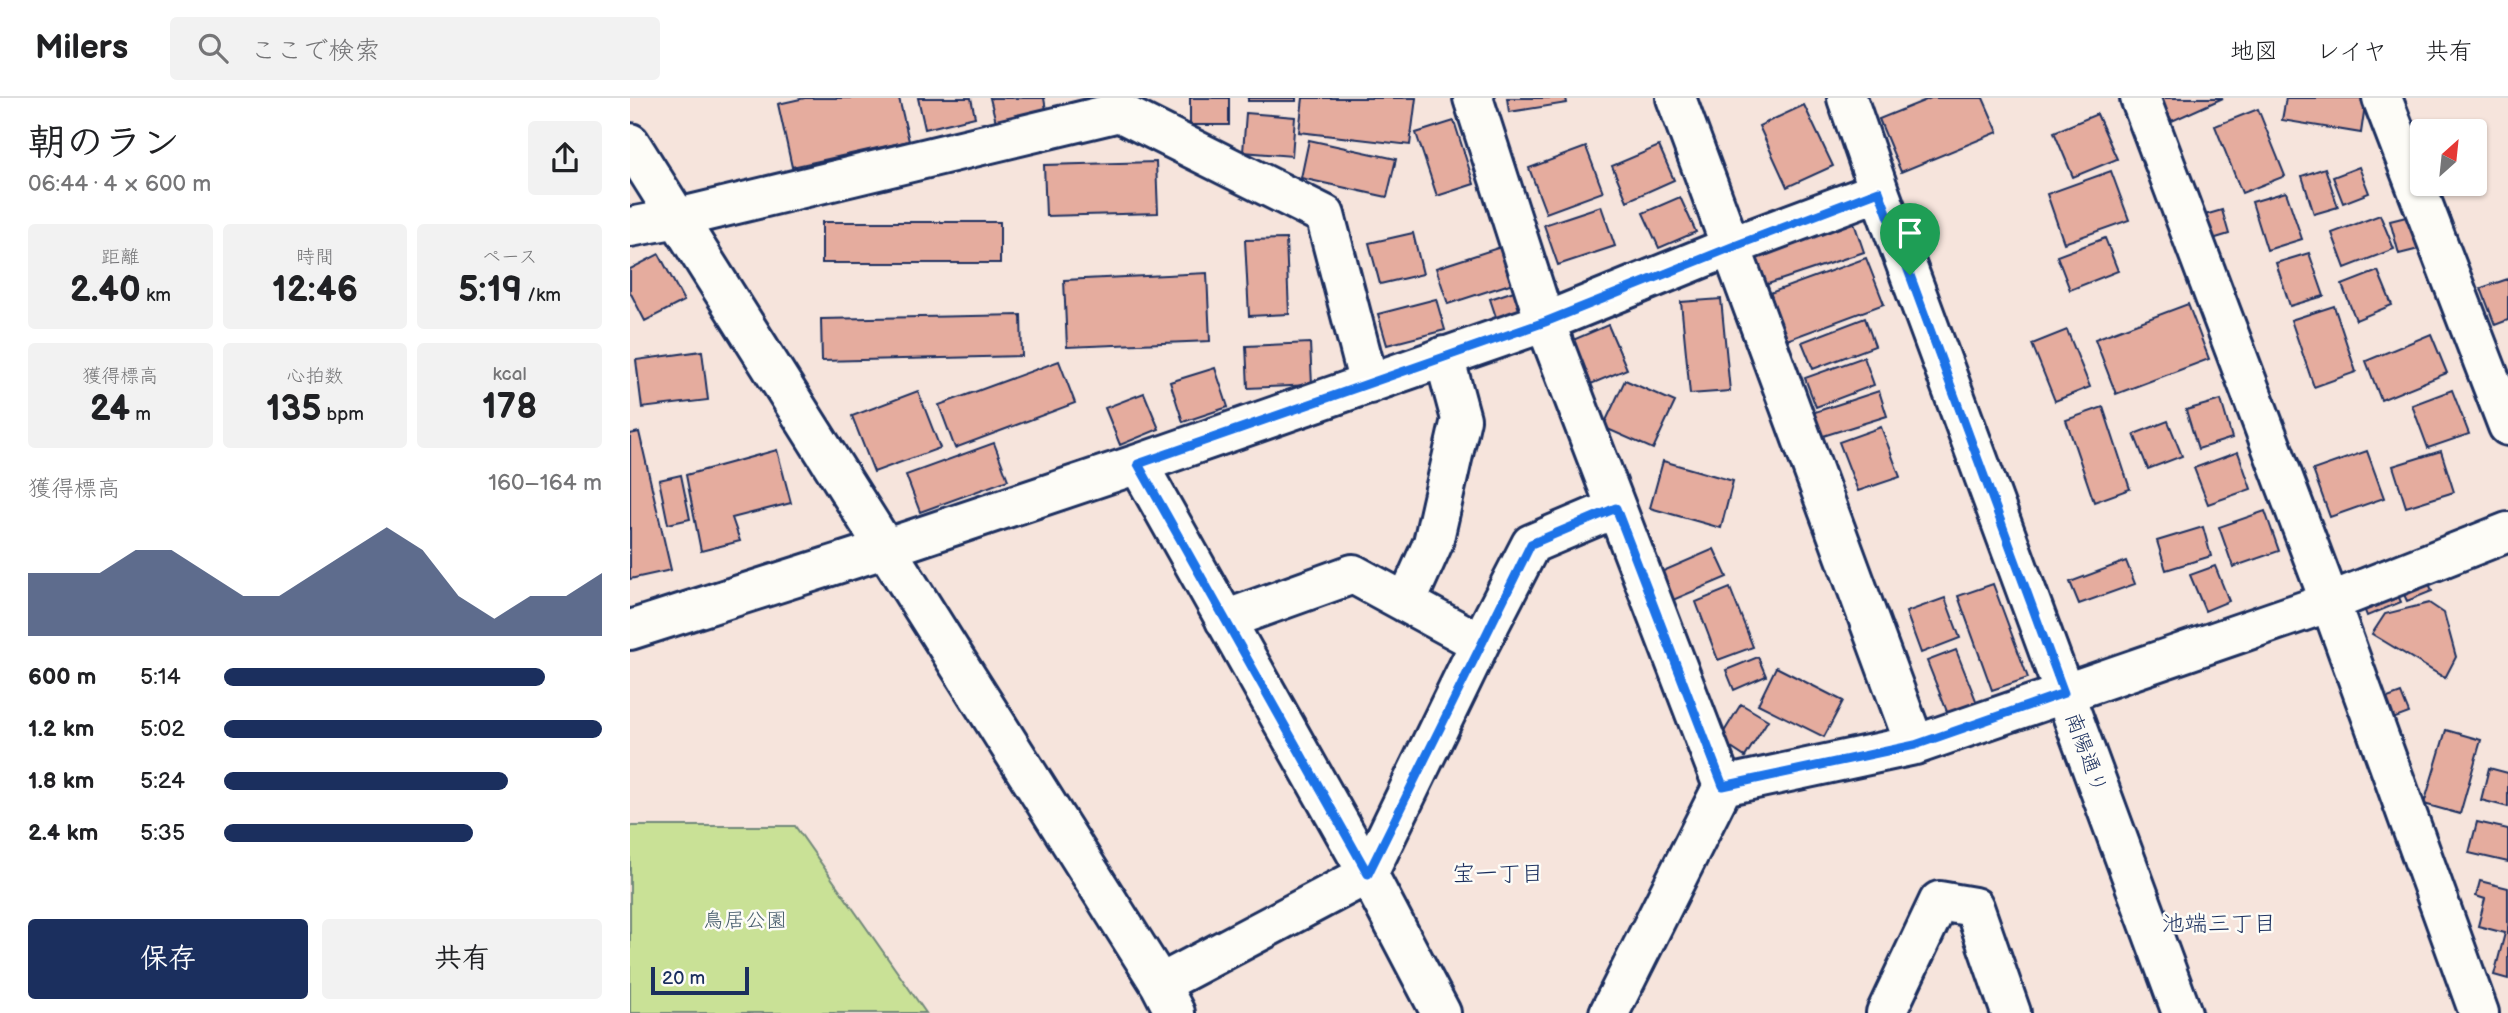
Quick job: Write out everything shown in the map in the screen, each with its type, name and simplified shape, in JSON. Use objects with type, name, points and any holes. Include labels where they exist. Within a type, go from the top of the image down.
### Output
[{"type":"street","points":[[1473,98],[1545,322],[1723,786],[1608,1013]]},
{"type":"street","points":[[1676,98],[1915,745]]},
{"type":"street","name":"南陽通り","points":[[1847,98],[2182,1013]]},
{"type":"street","points":[[2140,98],[2330,602],[2479,1013]]},
{"type":"street","points":[[2382,98],[2508,426]]},
{"type":"street","points":[[630,227],[678,218],[1119,105],[1325,215],[1369,384]]},
{"type":"street","points":[[630,143],[1168,998],[1368,874],[1531,544],[1616,508]]},
{"type":"street","points":[[630,630],[887,548],[1369,384],[1545,322],[1879,191]]},
{"type":"street","points":[[1406,603],[1433,543],[1461,419],[1444,356]]},
{"type":"street","points":[[1138,464],[1368,874],[1441,1013]]},
{"type":"street","points":[[1723,786],[1915,745],[2330,602],[2508,532]]},
{"type":"street","points":[[1226,620],[1353,574],[1480,643]]},
{"type":"street","points":[[1886,1013],[1939,901],[1974,907],[2011,1013]]},
{"type":"green space","name":"鳥居公園","points":[[630,826],[795,826],[926,1013],[630,1013]]},
{"type":"building","points":[[805,98],[899,98],[909,141],[792,167],[778,104]]},
{"type":"building","points":[[918,98],[971,98],[975,117],[925,129]]},
{"type":"building","points":[[990,98],[1044,98],[1046,110],[996,122]]},
{"type":"building","points":[[1190,98],[1229,98],[1229,125],[1190,125]]},
{"type":"building","points":[[1248,98],[1296,98],[1296,101],[1248,101]]},
{"type":"building","points":[[1303,98],[1416,98],[1410,145],[1299,132]]},
{"type":"building","points":[[1507,98],[1566,98],[1567,103],[1509,112]]},
{"type":"building","points":[[1931,98],[1983,98],[1998,132],[1901,172],[1879,119]]},
{"type":"building","points":[[2160,98],[2223,98],[2172,121]]},
{"type":"building","points":[[2286,98],[2366,98],[2361,133],[2282,120]]},
{"type":"building","points":[[1804,105],[1833,166],[1787,187],[1759,126]]},
{"type":"building","points":[[2258,109],[2285,176],[2242,193],[2215,126]]},
{"type":"building","points":[[1246,113],[1295,117],[1292,156],[1243,152]]},
{"type":"building","points":[[2097,114],[2117,159],[2073,177],[2054,132]]},
{"type":"building","points":[[1454,121],[1474,184],[1437,196],[1416,133]]},
{"type":"building","points":[[1309,140],[1396,159],[1387,197],[1301,178]]},
{"type":"building","points":[[1659,146],[1674,180],[1627,201],[1612,166]]},
{"type":"building","points":[[1586,147],[1603,192],[1546,213],[1529,168]]},
{"type":"building","points":[[1156,162],[1158,213],[1046,216],[1044,165]]},
{"type":"building","points":[[2359,167],[2369,193],[2343,203],[2333,177]]},
{"type":"building","points":[[2325,168],[2338,207],[2314,214],[2302,176]]},
{"type":"building","points":[[2111,171],[2129,220],[2064,243],[2047,194]]},
{"type":"building","points":[[2286,192],[2302,239],[2267,250],[2252,202]]},
{"type":"building","points":[[1680,197],[1696,232],[1659,248],[1643,213]]},
{"type":"building","points":[[1601,206],[1615,246],[1558,265],[1544,225]]},
{"type":"building","points":[[2222,210],[2229,234],[2206,241],[2198,217]]},
{"type":"building","points":[[2418,214],[2427,247],[2399,254],[2390,221]]},
{"type":"building","points":[[2380,215],[2394,249],[2345,268],[2332,233]]},
{"type":"building","points":[[1852,217],[1864,252],[1762,286],[1750,250]]},
{"type":"building","points":[[822,222],[1000,222],[1000,263],[822,263]]},
{"type":"building","points":[[1413,233],[1423,274],[1380,284],[1369,243]]},
{"type":"building","points":[[2105,238],[2118,271],[2070,290],[2057,256]]},
{"type":"building","points":[[1286,239],[1289,314],[1249,316],[1245,240]]},
{"type":"building","points":[[1504,246],[1516,282],[1448,304],[1436,268]]},
{"type":"building","points":[[2309,253],[2324,296],[2290,306],[2276,263]]},
{"type":"building","points":[[659,254],[684,301],[645,321],[630,292],[630,269]]},
{"type":"building","points":[[1866,258],[1884,304],[1787,340],[1770,293]]},
{"type":"building","points":[[2378,271],[2392,305],[2356,320],[2342,285]]},
{"type":"building","points":[[1207,273],[1210,341],[1067,347],[1064,280]]},
{"type":"building","points":[[2508,279],[2508,320],[2495,325],[2481,288]]},
{"type":"building","points":[[1520,289],[1528,309],[1497,320],[1490,299]]},
{"type":"building","points":[[1436,299],[1445,330],[1387,345],[1378,314]]},
{"type":"building","points":[[1721,299],[1730,391],[1690,394],[1681,302]]},
{"type":"building","points":[[2188,304],[2209,359],[2116,394],[2095,339]]},
{"type":"building","points":[[2334,306],[2356,372],[2314,387],[2291,320]]},
{"type":"building","points":[[1021,315],[1022,356],[822,361],[821,319]]},
{"type":"building","points":[[1865,318],[1875,346],[1813,369],[1802,342]]},
{"type":"building","points":[[1608,325],[1627,369],[1591,384],[1573,340]]},
{"type":"building","points":[[2067,330],[2090,387],[2055,401],[2032,344]]},
{"type":"building","points":[[2431,334],[2447,373],[2381,400],[2366,361]]},
{"type":"building","points":[[1310,343],[1312,385],[1248,388],[1246,346]]},
{"type":"building","points":[[702,351],[708,400],[642,408],[636,360]]},
{"type":"building","points":[[1864,357],[1874,385],[1816,407],[1805,378]]},
{"type":"building","points":[[1059,361],[1075,403],[955,448],[939,405]]},
{"type":"building","points":[[1215,368],[1228,407],[1183,422],[1170,382]]},
{"type":"building","points":[[1625,380],[1675,402],[1653,449],[1603,427]]},
{"type":"building","points":[[2452,390],[2469,434],[2428,448],[2412,405]]},
{"type":"building","points":[[918,391],[940,448],[874,472],[852,416]]},
{"type":"building","points":[[1879,391],[1887,416],[1820,437],[1812,413]]},
{"type":"building","points":[[1144,393],[1159,429],[1120,445],[1105,408]]},
{"type":"building","points":[[2221,400],[2232,438],[2198,449],[2186,410]]},
{"type":"building","points":[[2103,407],[2130,489],[2094,502],[2066,420]]},
{"type":"building","points":[[2168,421],[2182,456],[2148,469],[2134,434]]},
{"type":"building","points":[[1881,427],[1900,477],[1858,491],[1839,442]]},
{"type":"building","points":[[639,432],[671,570],[630,579],[630,434]]},
{"type":"building","points":[[994,443],[1008,480],[920,512],[906,475]]},
{"type":"building","points":[[777,450],[791,503],[732,518],[740,541],[701,551],[686,475]]},
{"type":"building","points":[[2367,451],[2384,498],[2330,517],[2313,470]]},
{"type":"building","points":[[2441,451],[2454,492],[2406,507],[2393,466]]},
{"type":"building","points":[[2238,452],[2251,489],[2208,504],[2194,468]]},
{"type":"building","points":[[1663,461],[1733,481],[1721,528],[1650,508]]},
{"type":"building","points":[[681,475],[690,519],[668,524],[659,480]]},
{"type":"building","points":[[2265,511],[2279,551],[2233,567],[2219,527]]},
{"type":"building","points":[[2203,527],[2211,556],[2166,570],[2157,541]]},
{"type":"building","points":[[1714,549],[1727,577],[1673,600],[1661,572]]},
{"type":"building","points":[[2126,561],[2135,584],[2079,604],[2070,582]]},
{"type":"building","points":[[2215,566],[2229,601],[2205,611],[2190,575]]},
{"type":"building","points":[[2425,573],[2432,591],[2407,601],[2399,584]]},
{"type":"building","points":[[1993,584],[2028,678],[1992,690],[1958,596]]},
{"type":"building","points":[[2393,584],[2401,602],[2367,616],[2360,598]]},
{"type":"building","points":[[1730,588],[1753,647],[1718,660],[1696,602]]},
{"type":"building","points":[[1945,598],[1960,638],[1921,653],[1906,612]]},
{"type":"building","points":[[2429,603],[2444,613],[2456,657],[2445,678],[2372,634],[2385,614]]},
{"type":"building","points":[[1956,650],[1977,703],[1948,714],[1927,661]]},
{"type":"building","points":[[1758,657],[1766,676],[1734,690],[1726,670]]},
{"type":"building","points":[[1776,667],[1843,701],[1824,737],[1758,704]]},
{"type":"building","points":[[2401,693],[2409,713],[2382,723],[2374,703]]},
{"type":"building","points":[[1741,704],[1768,720],[1745,757],[1719,740]]},
{"type":"building","points":[[2446,730],[2481,740],[2460,814],[2424,804]]},
{"type":"building","points":[[2489,768],[2508,773],[2508,807],[2481,800]]},
{"type":"building","points":[[2477,822],[2508,829],[2508,862],[2469,853]]},
{"type":"building","points":[[2480,881],[2508,888],[2508,979],[2494,975],[2505,933],[2478,926],[2485,899],[2476,896]]},
{"type":"district","name":"宝一丁目","points":[[1498,874]]},
{"type":"district","name":"池端三丁目","points":[[2219,924]]},
{"type":"route","points":[[1879,191],[1910,275],[2064,693],[1915,745],[1723,786],[1616,508],[1531,544],[1368,874],[1138,464],[1545,322],[1879,191]]}]
